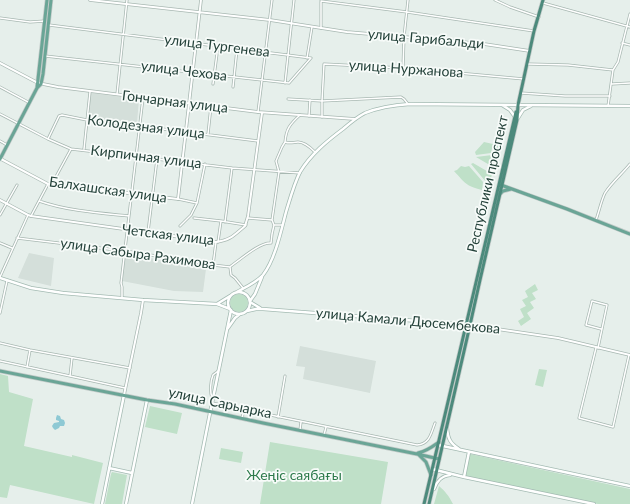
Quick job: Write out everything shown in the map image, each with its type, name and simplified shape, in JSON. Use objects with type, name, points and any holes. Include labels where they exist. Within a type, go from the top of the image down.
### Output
[{"type":"highway","points":[[518,105],[534,31],[543,1]]},
{"type":"highway","name":"Республики проспект","points":[[429,504],[437,470],[440,445],[501,185],[518,105]]},
{"type":"highway","name":"Республики проспект","points":[[424,504],[435,458],[447,424],[468,325],[480,280],[517,120],[518,105]]},
{"type":"main road","points":[[40,84],[47,0]]},
{"type":"main road","points":[[0,159],[40,84],[45,56],[51,0]]},
{"type":"main road","points":[[247,311],[272,259],[300,173],[316,152],[333,136],[363,114],[384,107],[408,104],[630,106]]},
{"type":"main road","points":[[497,104],[508,108],[515,116]]},
{"type":"main road","points":[[517,120],[523,110],[535,105]]},
{"type":"main road","points":[[503,181],[512,189]]},
{"type":"main road","points":[[501,185],[630,234]]},
{"type":"main road","points":[[500,194],[512,189]]},
{"type":"main road","points":[[217,304],[258,280],[263,275]]},
{"type":"main road","points":[[0,278],[31,288],[55,292],[143,300],[217,304],[230,309],[236,314],[242,314]]},
{"type":"main road","points":[[192,504],[212,398],[227,330],[230,309],[228,302],[233,294],[241,292],[248,297],[250,302],[262,309]]},
{"type":"main road","points":[[227,330],[237,316],[247,311],[262,309]]},
{"type":"main road","name":"улица Камали Дюсембекова","points":[[262,309],[468,325]]},
{"type":"main road","name":"улица Сарыарка","points":[[0,371],[147,400],[175,404],[439,459]]},
{"type":"main road","points":[[102,504],[124,395]]},
{"type":"main road","points":[[126,504],[147,400]]},
{"type":"main road","points":[[447,424],[448,437],[451,443],[461,450]]},
{"type":"main road","points":[[417,454],[440,445],[630,486]]},
{"type":"main road","points":[[463,477],[469,452]]},
{"type":"main road","points":[[417,454],[424,459],[431,475]]},
{"type":"main road","points":[[109,468],[132,472]]},
{"type":"main road","points":[[432,469],[463,477]]},
{"type":"main road","points":[[431,494],[437,482],[445,476],[450,475],[594,504]]},
{"type":"street","name":"улица Гарибальди","points":[[90,0],[270,20],[347,32],[484,44],[530,51]]},
{"type":"street","points":[[117,94],[127,0]]},
{"type":"street","points":[[178,199],[201,0]]},
{"type":"street","points":[[258,112],[272,0]]},
{"type":"street","points":[[285,83],[294,0]]},
{"type":"street","points":[[322,28],[321,0],[534,31]]},
{"type":"street","points":[[403,68],[404,37],[408,0]]},
{"type":"street","points":[[495,0],[538,17]]},
{"type":"street","points":[[543,1],[630,27]]},
{"type":"street","points":[[608,106],[613,70],[618,62],[630,14]]},
{"type":"street","points":[[0,18],[30,22],[45,21]]},
{"type":"street","name":"улица Тургенева","points":[[49,25],[311,58],[289,84],[285,83]]},
{"type":"street","points":[[307,58],[312,27]]},
{"type":"street","points":[[622,43],[630,45]]},
{"type":"street","points":[[213,84],[218,46]]},
{"type":"street","points":[[233,87],[237,48]]},
{"type":"street","name":"улица Чехова","points":[[45,56],[285,83]]},
{"type":"street","name":"Гончарная улица","points":[[0,63],[40,84],[90,92],[117,94],[262,113],[355,119]]},
{"type":"street","name":"улица Нуржанова","points":[[322,117],[324,64],[403,68],[524,79]]},
{"type":"street","points":[[527,64],[568,65],[613,70]]},
{"type":"street","points":[[612,84],[630,83]]},
{"type":"street","points":[[0,87],[30,103]]},
{"type":"street","points":[[84,150],[90,92]]},
{"type":"street","points":[[521,93],[565,96],[610,96]]},
{"type":"street","name":"улица Нуржанова","points":[[322,101],[402,97],[408,104]]},
{"type":"street","points":[[122,298],[120,283],[128,230],[142,98]]},
{"type":"street","points":[[288,99],[322,101]]},
{"type":"street","points":[[309,116],[310,100]]},
{"type":"street","points":[[208,134],[211,106]]},
{"type":"street","points":[[194,218],[246,225],[262,113]]},
{"type":"street","name":"Кирпичная улица","points":[[0,114],[48,139],[71,149],[232,168],[300,173]]},
{"type":"street","name":"Колодезная улица","points":[[48,139],[60,115],[87,120],[258,140]]},
{"type":"street","points":[[283,225],[274,225],[272,220],[279,172],[276,161],[285,142],[288,128],[300,115]]},
{"type":"street","points":[[0,141],[8,145]]},
{"type":"street","points":[[285,142],[288,144],[299,142],[304,143],[316,152]]},
{"type":"street","points":[[52,184],[71,149]]},
{"type":"street","name":"Балхашская улица","points":[[0,159],[48,184],[132,193],[197,203]]},
{"type":"street","points":[[148,232],[157,159]]},
{"type":"street","points":[[180,226],[191,215],[197,203],[205,164]]},
{"type":"street","points":[[596,220],[604,194],[630,164]]},
{"type":"street","points":[[225,222],[232,168]]},
{"type":"street","points":[[31,216],[48,184]]},
{"type":"street","points":[[0,216],[17,185]]},
{"type":"street","name":"Четская улица","points":[[0,200],[31,216],[217,242],[229,239],[246,225]]},
{"type":"street","points":[[39,201],[63,208],[129,216]]},
{"type":"street","points":[[0,278],[12,248],[28,215]]},
{"type":"street","points":[[248,218],[272,220]]},
{"type":"street","points":[[213,265],[221,221]]},
{"type":"street","name":"улица Сабыра Рахимова","points":[[17,238],[125,251],[230,267],[266,243],[271,243],[274,225]]},
{"type":"street","points":[[0,242],[12,248]]},
{"type":"street","points":[[230,267],[231,275],[244,288]]},
{"type":"street","points":[[0,313],[7,281]]},
{"type":"street","points":[[124,395],[143,300]]},
{"type":"street","points":[[601,329],[586,325],[592,301],[607,305],[579,418],[613,427],[630,355]]},
{"type":"street","name":"улица Камали Дюсембекова","points":[[468,325],[552,338],[630,355]]},
{"type":"street","points":[[0,343],[30,350],[130,368]]},
{"type":"street","points":[[27,367],[30,350]]},
{"type":"street","points":[[70,376],[72,358]]},
{"type":"street","points":[[0,361],[125,388]]},
{"type":"street","points":[[278,417],[285,376]]},
{"type":"street","points":[[212,403],[417,445],[422,445],[426,442],[435,423]]},
{"type":"street","points":[[242,418],[244,410]]},
{"type":"street","points":[[300,430],[302,421]]},
{"type":"street","points":[[324,435],[326,427]]},
{"type":"shaded area","points":[[91,93],[139,99],[137,123],[88,118]]},
{"type":"shaded area","points":[[29,253],[54,258],[51,286],[18,278]]},
{"type":"shaded area","points":[[126,253],[206,269],[203,292],[174,291],[122,281]]},
{"type":"shaded area","points":[[300,346],[376,361],[370,393],[303,379],[305,367],[296,366]]},
{"type":"green space","points":[[484,142],[493,144],[491,153],[476,155],[475,152]]},
{"type":"green space","points":[[494,144],[499,145],[493,167],[476,157],[492,155]]},
{"type":"green space","points":[[473,163],[492,174],[488,190],[485,190],[486,182],[471,164]]},
{"type":"green space","points":[[461,166],[469,166],[483,182],[482,190],[466,184],[454,171]]},
{"type":"green space","points":[[535,284],[538,290],[532,293],[536,299],[530,302],[534,308],[527,313],[531,319],[521,326],[518,321],[524,317],[520,309],[526,306],[522,300],[528,297],[525,291]]},
{"type":"green space","points":[[239,294],[245,297],[248,303],[245,309],[239,312],[233,309],[230,303],[233,297]]},
{"type":"green space","points":[[539,369],[547,370],[543,387],[535,385]]},
{"type":"green space","points":[[0,374],[8,376],[9,392],[33,399],[24,446],[72,457],[72,455],[103,463],[94,504],[10,485],[7,498],[0,497]]},
{"type":"green space","points":[[150,406],[182,413],[177,434],[145,427]]},
{"type":"green space","name":"Жеңіс саябағы","points":[[270,442],[388,462],[381,504],[260,504]]},
{"type":"green space","points":[[221,448],[243,452],[241,463],[219,459]]},
{"type":"green space","points":[[470,454],[630,489],[630,504],[598,504],[465,476]]},
{"type":"green space","points":[[112,472],[127,475],[122,504],[105,504]]},
{"type":"green space","points":[[439,486],[447,494],[453,504],[434,504]]},
{"type":"water","points":[[57,415],[64,420],[65,423],[64,426],[60,426],[55,430],[52,426],[54,423],[59,422],[56,420]]}]
